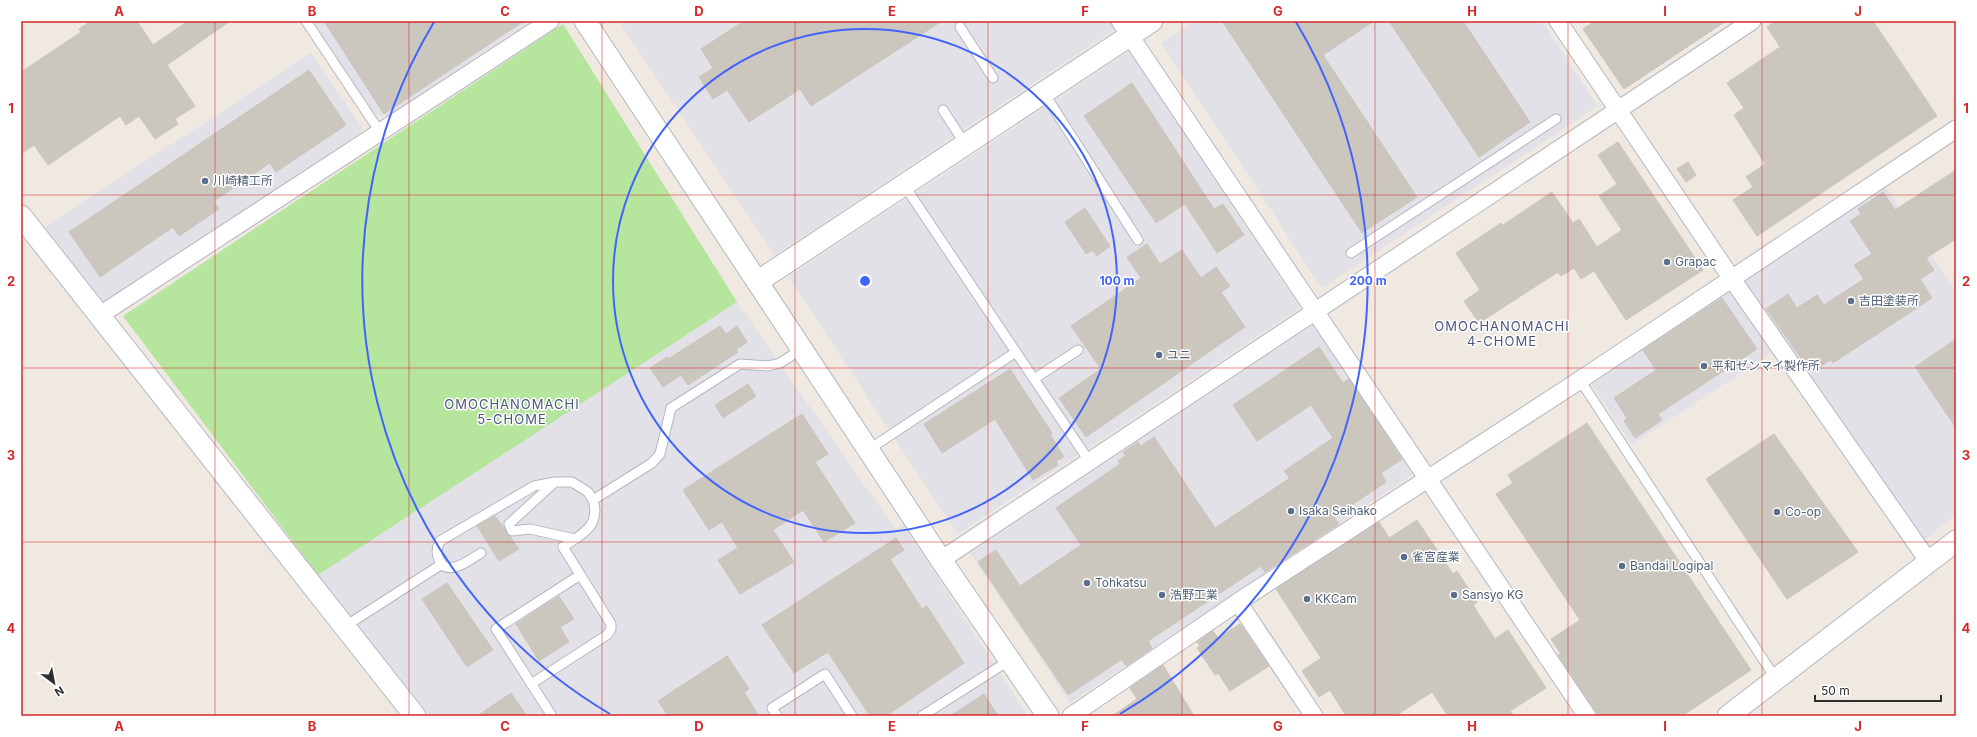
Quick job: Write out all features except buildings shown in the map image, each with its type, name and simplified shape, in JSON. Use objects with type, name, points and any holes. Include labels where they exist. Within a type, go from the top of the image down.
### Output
[{"type":"street","points":[[100,315],[550,21]]},
{"type":"street","points":[[585,21],[941,560],[1048,716]]},
{"type":"street","points":[[757,282],[1044,92],[1125,28],[1152,21]]},
{"type":"street","points":[[1558,21],[1617,111],[1732,279],[1930,562]]},
{"type":"street","points":[[941,560],[1313,311],[1752,21]]},
{"type":"street","points":[[1125,28],[1313,311],[1587,716]]},
{"type":"street","points":[[1071,716],[1238,602],[1580,380],[1956,129]]},
{"type":"street","points":[[21,216],[415,716]]},
{"type":"street","points":[[1728,716],[1956,541]]},
{"type":"street","points":[[1238,602],[1314,716]]},
{"type":"lane","points":[[306,21],[380,132]]},
{"type":"lane","points":[[960,27],[993,78]]},
{"type":"lane","points":[[1044,92],[1138,240]]},
{"type":"lane","points":[[943,110],[965,144]]},
{"type":"lane","points":[[1351,253],[1556,119]]},
{"type":"lane","points":[[904,185],[1089,461]]},
{"type":"lane","points":[[593,500],[652,463],[660,454],[671,408],[740,364],[768,366],[780,364],[802,349]]},
{"type":"lane","points":[[1034,379],[1078,350]]},
{"type":"lane","points":[[868,450],[1016,352]]},
{"type":"lane","points":[[1580,380],[1776,679]]},
{"type":"lane","points":[[442,564],[437,547],[440,541],[534,486],[555,482],[572,482],[588,492],[596,509],[595,520],[587,530],[563,547],[611,624],[611,629],[607,635],[531,684]]},
{"type":"lane","points":[[555,482],[508,524],[512,531],[530,529],[575,539]]},
{"type":"lane","points":[[442,564],[450,567],[458,567],[481,553]]},
{"type":"lane","points":[[344,627],[442,564]]},
{"type":"lane","points":[[552,716],[496,629],[580,575]]},
{"type":"lane","points":[[922,716],[1010,660]]},
{"type":"lane","points":[[777,716],[772,708],[825,674],[852,716]]},
{"type":"shaded area","points":[[311,21],[531,21],[386,117],[370,112]]},
{"type":"shaded area","points":[[619,21],[1113,21],[1117,28],[775,255]]},
{"type":"shaded area","points":[[1194,21],[1542,21],[1598,106],[1322,288],[1161,43]]},
{"type":"shaded area","name":"ユニ","points":[[1130,51],[1300,308],[958,534],[788,277]]},
{"type":"shaded area","name":"川崎精工所","points":[[311,53],[362,127],[360,133],[105,304],[45,227]]},
{"type":"shaded area","points":[[1885,186],[1956,291],[1956,515],[1923,541],[1743,280]]},
{"type":"shaded area","name":"平和ゼンマイ製作所","points":[[1728,288],[1771,353],[1632,445],[1589,380]]},
{"type":"shaded area","points":[[737,302],[895,529],[903,524],[1028,716],[430,716],[353,622],[318,575]]},
{"type":"shaded area","points":[[1315,323],[1415,473],[1070,703],[970,553]]},
{"type":"green space","points":[[563,24],[737,302],[318,575],[123,316]]},
{"type":"place","name":"川崎精工所","points":[[205,181]]},
{"type":"place","name":"Grapac","points":[[1667,262]]},
{"type":"place","name":"吉田塗装所","points":[[1851,301]]},
{"type":"place","name":"ユニ","points":[[1159,355]]},
{"type":"place","name":"平和ゼンマイ製作所","points":[[1704,366]]},
{"type":"place","name":"Isaka Seihako","points":[[1291,511]]},
{"type":"place","name":"Co-op","points":[[1777,512]]},
{"type":"place","name":"雀宮産業","points":[[1404,557]]},
{"type":"place","name":"Bandai Logipal","points":[[1622,566]]},
{"type":"place","name":"Tohkatsu","points":[[1087,583]]},
{"type":"place","name":"浩野工業","points":[[1162,595]]},
{"type":"place","name":"Sansyo KG","points":[[1454,595]]},
{"type":"place","name":"KKCam","points":[[1307,599]]},
{"type":"district","name":"OMOCHANOMACHI 4-CHOME","points":[[1502,334]]},
{"type":"district","name":"OMOCHANOMACHI 5-CHOME","points":[[512,412]]}]
